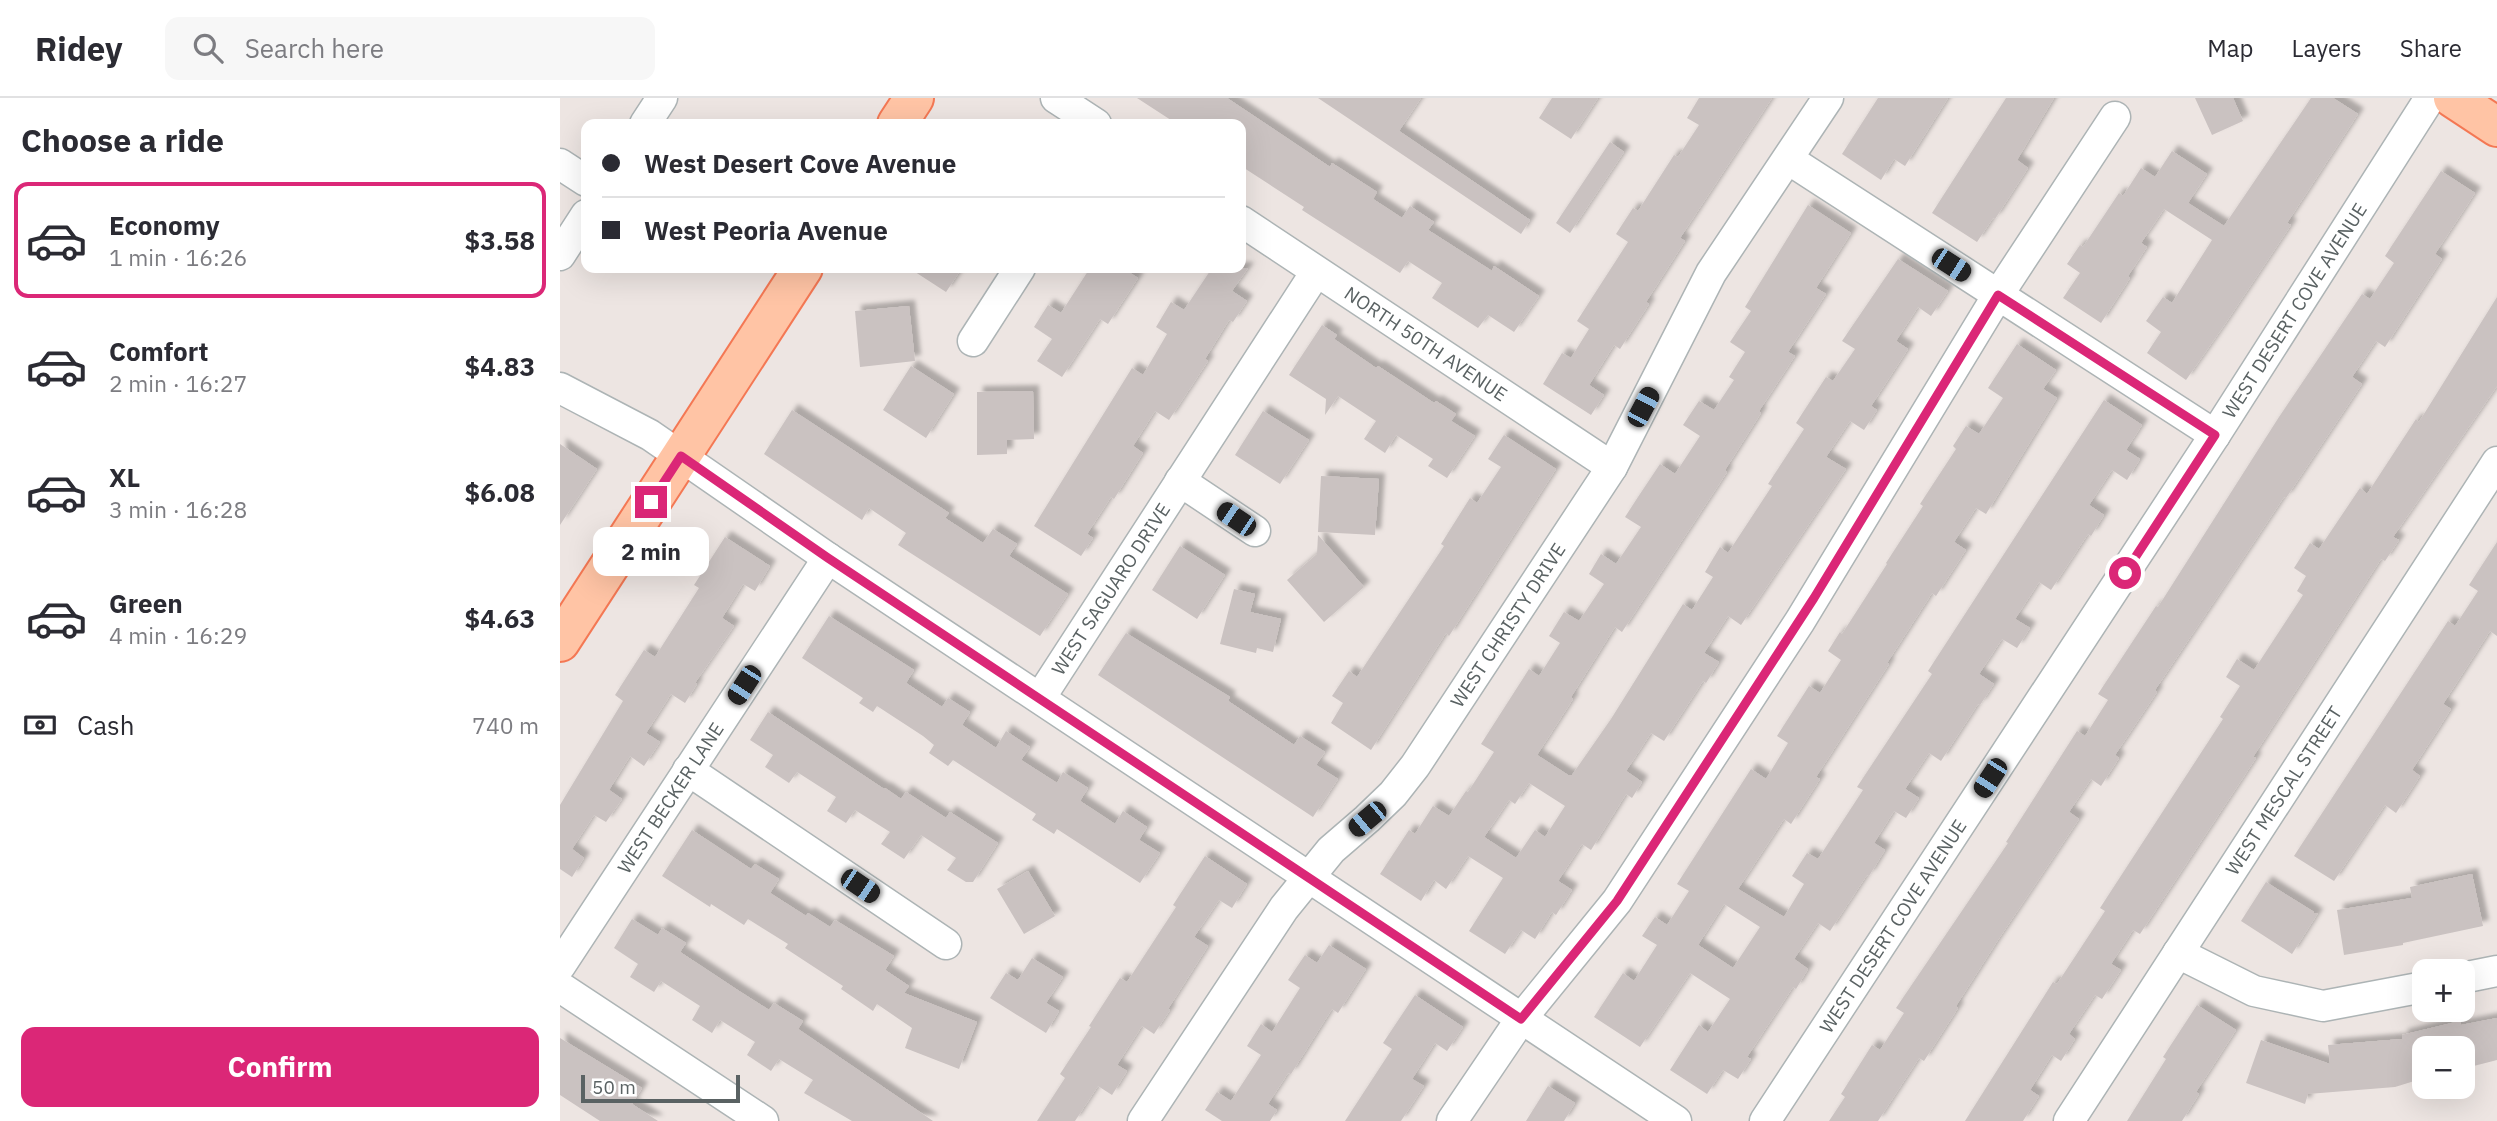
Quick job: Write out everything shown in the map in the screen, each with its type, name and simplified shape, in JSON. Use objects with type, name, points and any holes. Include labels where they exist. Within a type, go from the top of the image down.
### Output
[{"type":"main road","points":[[900,119],[914,98]]},
{"type":"main road","points":[[2453,98],[2497,127]]},
{"type":"main road","points":[[560,642],[800,273]]},
{"type":"street","points":[[648,119],[662,98]]},
{"type":"street","points":[[1056,98],[1088,119]]},
{"type":"street","name":"WEST CHRISTY DRIVE","points":[[1143,1121],[1308,876],[1331,850],[1393,794],[1415,766],[1612,467],[1711,273],[1828,98]]},
{"type":"street","name":"WEST DESERT COVE AVENUE","points":[[1765,1121],[2215,435],[2430,98]]},
{"type":"street","points":[[1452,1121],[1521,1019],[1617,901],[1821,587],[1998,295],[2115,117]]},
{"type":"street","points":[[1788,159],[2215,435]]},
{"type":"street","points":[[560,164],[581,178]]},
{"type":"street","points":[[560,255],[581,223]]},
{"type":"street","name":"NORTH 50TH AVENUE","points":[[1246,224],[1612,467]]},
{"type":"street","name":"WEST SAGUARO DRIVE","points":[[1040,698],[1316,272]]},
{"type":"street","points":[[973,341],[1017,273]]},
{"type":"street","points":[[560,388],[650,435],[828,558],[1676,1121]]},
{"type":"street","name":"WEST MESCAL STREET","points":[[2070,1121],[2497,462]]},
{"type":"street","name":"WEST SAGUARO DRIVE","points":[[1180,481],[1255,531]]},
{"type":"street","name":"WEST BECKER LANE","points":[[560,966],[828,558]]},
{"type":"street","points":[[688,770],[946,944]]},
{"type":"street","points":[[2178,953],[2254,991],[2323,1006],[2412,988]]},
{"type":"street","points":[[2475,975],[2497,971]]},
{"type":"street","points":[[560,987],[763,1121]]},
{"type":"building","points":[[1137,98],[1227,98],[1330,167],[1332,163],[1377,192],[1373,199],[1402,218],[1410,206],[1434,222],[1428,230],[1492,271],[1494,266],[1539,296],[1514,332],[1488,315],[1478,328],[1432,298],[1442,283],[1408,261],[1400,273],[1302,210],[1304,207],[1246,169],[1246,119],[1169,119]]},
{"type":"building","points":[[1318,98],[1421,98],[1399,131],[1530,220],[1521,234]]},
{"type":"building","points":[[1552,98],[1598,98],[1571,139],[1539,118]]},
{"type":"building","points":[[1699,98],[1772,98],[1680,238],[1685,241],[1646,302],[1649,304],[1620,349],[1614,345],[1589,385],[1604,395],[1591,415],[1543,384],[1562,353],[1571,358],[1589,329],[1577,321],[1628,242],[1616,234],[1633,208],[1638,211],[1674,155],[1678,157],[1699,125],[1687,118]]},
{"type":"building","points":[[1878,98],[1948,98],[1905,166],[1894,159],[1881,180],[1842,154]]},
{"type":"building","points":[[2006,98],[2054,98],[2017,160],[2028,168],[1977,242],[1932,213]]},
{"type":"building","points":[[2195,98],[2233,98],[2243,121],[2212,135]]},
{"type":"building","points":[[2311,98],[2333,98],[2358,114],[2287,223],[2291,225],[2186,380],[2147,353],[2161,332],[2146,321],[2163,297],[2172,303],[2212,240],[2164,209],[2141,243],[2147,247],[2101,323],[2063,298],[2080,273],[2067,264],[2080,245],[2083,247],[2119,193],[2123,196],[2141,168],[2155,177],[2172,151],[2207,174],[2188,203],[2224,226]]},
{"type":"building","points":[[1610,142],[1624,152],[1570,233],[1556,223]]},
{"type":"building","points":[[2441,171],[2475,193],[2435,254],[2442,259],[2385,347],[2376,341],[2352,377],[2362,384],[2155,690],[2157,692],[2115,755],[2119,758],[2101,786],[2091,779],[2069,812],[2079,819],[1996,943],[1924,1061],[1919,1058],[1878,1121],[1829,1121],[1845,1097],[1841,1094],[1872,1045],[1880,1050],[1904,1013],[1896,1008],[2008,843],[2006,842],[2077,731],[2085,736],[2108,700],[2098,694],[2156,606],[2158,607],[2279,417],[2362,294],[2370,299],[2394,263],[2385,256]]},
{"type":"building","points":[[1808,205],[1851,233],[1816,288],[1826,294],[1788,352],[1795,356],[1759,411],[1761,413],[1725,470],[1727,472],[1622,632],[1615,627],[1537,755],[1568,775],[1572,775],[1611,719],[1683,604],[1692,610],[1713,577],[1705,572],[1720,547],[1728,553],[1772,486],[1768,484],[1804,429],[1796,423],[1826,377],[1833,381],[1855,349],[1842,341],[1898,259],[1948,291],[1931,316],[1918,307],[1896,341],[1908,349],[1871,406],[1877,410],[1864,430],[1850,421],[1826,457],[1846,469],[1741,625],[1728,616],[1704,653],[1719,662],[1706,683],[1703,681],[1664,741],[1651,733],[1626,771],[1642,782],[1632,798],[1626,794],[1591,850],[1582,844],[1558,881],[1572,890],[1556,915],[1552,912],[1535,939],[1521,930],[1505,954],[1469,931],[1503,878],[1468,856],[1446,889],[1434,880],[1421,901],[1380,874],[1409,830],[1415,834],[1433,806],[1449,816],[1466,791],[1468,792],[1494,752],[1481,744],[1529,669],[1539,676],[1560,643],[1549,636],[1564,612],[1579,621],[1604,584],[1589,574],[1601,554],[1616,564],[1641,527],[1625,517],[1638,497],[1660,464],[1675,474],[1700,436],[1683,425],[1699,401],[1714,410],[1734,380],[1729,377],[1745,352],[1730,342],[1751,311],[1745,307]],"holes":[[[1529,783],[1565,806],[1545,837],[1535,830],[1516,858],[1484,837],[1509,800],[1515,804]]]},
{"type":"building","points":[[917,273],[959,273],[946,292]]},
{"type":"building","points":[[1087,273],[1130,273],[1138,278],[1108,324],[1100,319],[1062,377],[1037,361],[1052,339],[1034,327],[1048,305],[1061,313]]},
{"type":"building","points":[[1209,273],[1245,273],[1232,291],[1247,301],[1233,322],[1229,320],[1205,359],[1208,361],[1169,420],[1155,411],[1133,446],[1143,453],[1114,499],[1111,497],[1087,534],[1093,538],[1081,556],[1034,526],[1132,368],[1143,375],[1167,334],[1156,327],[1171,302],[1184,310]]},
{"type":"building","points":[[2497,297],[2497,386],[2393,537],[2399,540],[2385,561],[2381,559],[2253,757],[2256,758],[2140,934],[2133,930],[2111,964],[2121,970],[2102,999],[2095,995],[2069,1034],[2075,1039],[2061,1061],[2052,1055],[2030,1090],[2039,1096],[2023,1121],[1965,1121],[2053,982],[2057,984],[2105,911],[2100,908],[2223,719],[2220,717],[2240,686],[2226,677],[2237,659],[2254,670],[2303,595],[2297,591],[2306,576],[2294,568],[2310,543],[2319,549],[2360,488],[2367,494],[2416,419],[2419,422]]},
{"type":"building","points":[[909,306],[915,361],[860,367],[855,311]]},
{"type":"building","points":[[1322,325],[1337,335],[1334,339],[1376,368],[1378,366],[1434,403],[1436,401],[1456,414],[1451,421],[1475,436],[1447,478],[1428,466],[1433,459],[1396,435],[1385,453],[1364,439],[1376,421],[1338,396],[1325,415],[1326,399],[1289,375]]},
{"type":"building","points":[[2017,344],[2056,370],[2043,389],[2057,398],[1986,514],[1976,508],[1954,542],[1966,550],[1936,596],[1932,593],[1887,663],[1889,664],[1816,777],[1820,779],[1791,824],[1784,819],[1738,889],[1784,917],[1804,884],[1792,876],[1807,853],[1818,859],[1863,790],[1857,787],[1932,674],[1928,671],[2104,400],[2142,425],[2126,450],[2140,459],[2127,480],[2112,470],[2089,505],[2104,515],[2091,536],[2088,534],[2051,590],[2039,582],[2015,619],[2030,628],[2017,648],[2002,639],[1979,674],[1994,684],[1941,761],[1929,753],[1905,789],[1919,798],[1906,818],[1894,811],[1874,843],[1885,850],[1830,931],[1818,923],[1794,959],[1808,969],[1747,1057],[1751,1059],[1738,1079],[1723,1070],[1707,1094],[1670,1070],[1699,1025],[1708,1032],[1730,999],[1690,973],[1640,1047],[1594,1017],[1623,973],[1634,981],[1657,945],[1642,936],[1655,917],[1667,925],[1689,891],[1677,884],[1751,769],[1766,779],[1788,743],[1777,736],[1809,686],[1820,693],[1841,660],[1828,651],[1840,632],[1842,634],[1923,506],[1920,504],[1956,449],[1953,446],[1966,426],[1979,434],[2003,398],[1988,388]],"holes":[[[1724,904],[1760,927],[1733,968],[1698,945]]]},
{"type":"building","points":[[911,366],[954,394],[926,438],[883,410]]},
{"type":"building","points":[[1033,391],[1034,439],[1007,440],[1007,454],[977,455],[977,392]]},
{"type":"building","points":[[792,410],[949,513],[945,518],[983,543],[993,529],[1017,544],[1009,556],[1068,594],[1040,636],[898,545],[906,533],[869,508],[862,520],[764,454]]},
{"type":"building","points":[[1263,411],[1309,440],[1280,484],[1235,455]]},
{"type":"building","points":[[1504,435],[1556,469],[1449,636],[1446,633],[1371,750],[1331,723],[1343,703],[1332,696],[1349,671],[1357,677],[1444,546],[1441,544],[1470,498],[1477,503],[1501,467],[1488,459]]},
{"type":"building","points":[[560,444],[597,469],[560,525]]},
{"type":"building","points":[[1321,476],[1379,479],[1375,535],[1318,532]]},
{"type":"building","points":[[1318,535],[1364,587],[1324,622],[1287,580],[1317,554]]},
{"type":"building","points":[[725,537],[770,566],[755,591],[743,584],[722,618],[734,626],[695,683],[697,684],[685,703],[671,694],[646,733],[660,742],[644,766],[630,756],[609,790],[622,799],[606,822],[594,815],[572,849],[584,858],[572,877],[560,869],[560,805],[623,701],[615,695],[644,650],[655,657],[699,588],[694,585]]},
{"type":"building","points":[[2497,542],[2497,636],[2490,631],[2443,704],[2451,709],[2412,770],[2420,776],[2396,813],[2385,805],[2334,881],[2294,856],[2448,621],[2455,626],[2478,591],[2469,585]]},
{"type":"building","points":[[1180,546],[1225,575],[1197,619],[1152,590]]},
{"type":"building","points":[[1234,589],[1255,594],[1250,612],[1281,619],[1273,652],[1257,648],[1256,653],[1220,644]]},
{"type":"building","points":[[829,616],[914,670],[906,683],[942,707],[948,698],[970,712],[962,725],[996,748],[1006,731],[1030,747],[1021,760],[1057,783],[1063,772],[1088,788],[1080,801],[1115,824],[1123,811],[1147,827],[1139,840],[1160,853],[1140,883],[1057,829],[1054,834],[1032,820],[1036,814],[953,760],[948,766],[929,753],[934,745],[923,736],[877,706],[873,712],[859,703],[863,698],[802,658]]},
{"type":"building","points":[[1126,633],[1230,697],[1228,701],[1294,745],[1300,736],[1325,752],[1316,765],[1338,779],[1313,817],[1098,675]]},
{"type":"building","points":[[768,712],[901,799],[906,792],[946,818],[950,812],[998,843],[973,882],[966,882],[947,870],[956,858],[921,835],[904,859],[881,844],[890,832],[855,810],[846,823],[827,811],[836,797],[797,772],[789,783],[765,767],[773,755],[750,740]]},
{"type":"building","points":[[692,830],[751,869],[755,864],[779,879],[770,893],[806,916],[808,913],[830,927],[835,920],[894,956],[885,970],[909,986],[904,993],[977,1022],[959,1069],[905,1048],[912,1028],[877,1004],[873,1011],[841,989],[843,986],[785,948],[788,944],[748,919],[744,925],[662,876]]},
{"type":"building","points":[[1205,856],[1247,884],[1232,908],[1219,900],[1194,937],[1208,946],[1168,1009],[1170,1010],[1154,1034],[1142,1026],[1117,1065],[1127,1071],[1112,1095],[1098,1086],[1075,1121],[1037,1121],[1065,1078],[1060,1074],[1091,1027],[1089,1026],[1120,978],[1127,982],[1176,907],[1173,905]]},
{"type":"building","points":[[1028,871],[1055,916],[1024,934],[997,889]]},
{"type":"building","points":[[2472,874],[2483,926],[2403,945],[2344,955],[2337,910],[2412,898],[2410,887]]},
{"type":"building","points":[[2266,882],[2314,912],[2313,914],[2318,913],[2292,954],[2241,921]]},
{"type":"building","points":[[632,919],[658,935],[662,928],[686,943],[680,952],[769,1010],[774,1003],[803,1021],[798,1029],[933,1121],[852,1121],[804,1093],[813,1080],[779,1059],[771,1071],[747,1055],[755,1042],[720,1020],[712,1033],[692,1020],[700,1006],[661,981],[654,992],[630,977],[638,964],[614,948]]},
{"type":"building","points":[[1329,945],[1366,969],[1338,1013],[1332,1009],[1291,1074],[1288,1073],[1268,1104],[1277,1110],[1270,1121],[1222,1121],[1205,1110],[1217,1092],[1231,1101],[1261,1055],[1247,1046],[1261,1024],[1272,1032],[1300,988],[1288,980],[1305,955],[1317,963]]},
{"type":"building","points":[[1032,958],[1063,977],[1046,1003],[1059,1011],[1046,1033],[990,998],[1006,973],[1018,980]]},
{"type":"building","points":[[1415,995],[1463,1027],[1447,1051],[1435,1043],[1412,1079],[1424,1086],[1401,1121],[1345,1121],[1392,1049],[1383,1043]]},
{"type":"building","points":[[2197,1005],[2236,1030],[2196,1092],[2199,1094],[2182,1121],[2127,1121],[2166,1059],[2163,1057]]},
{"type":"building","points":[[2497,1018],[2497,1060],[2475,1066],[2475,1036],[2412,1036],[2412,1082],[2395,1087],[2308,1094],[2305,1104],[2246,1083],[2261,1040],[2330,1064],[2328,1045],[2402,1039],[2402,1035],[2456,1022],[2460,1022],[2461,1025]]},
{"type":"building","points":[[560,1038],[642,1088],[632,1104],[658,1121],[600,1121],[560,1095]]},
{"type":"building","points":[[1548,1086],[1575,1103],[1564,1121],[1526,1121]]},
{"type":"route","points":[[651,502],[681,456],[828,558],[1521,1019],[1617,901],[1843,552],[1882,483],[1998,295],[2215,435],[2125,573]]}]
